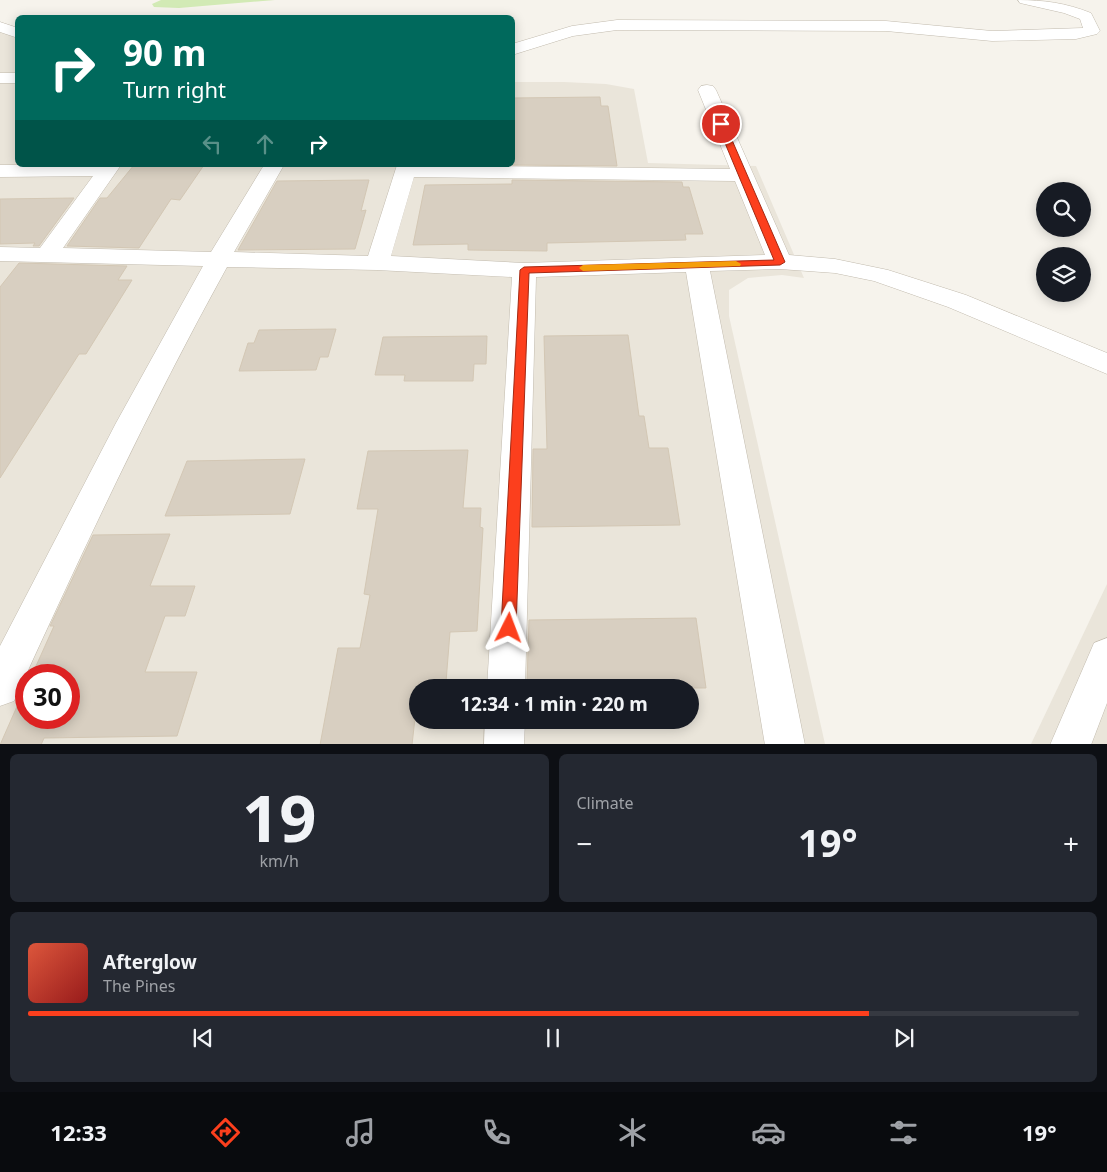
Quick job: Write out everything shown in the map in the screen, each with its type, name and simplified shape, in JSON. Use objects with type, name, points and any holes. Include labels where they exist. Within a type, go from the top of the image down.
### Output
[{"type":"street","points":[[515,49],[549,37],[617,25],[886,26],[992,36],[1076,34],[1092,31],[1086,16],[1068,9],[1025,0]]},
{"type":"street","points":[[0,78],[15,78]]},
{"type":"street","points":[[707,90],[780,262]]},
{"type":"street","points":[[47,255],[109,167]]},
{"type":"street","points":[[0,171],[109,167]]},
{"type":"street","points":[[0,687],[100,478],[218,259],[273,167]]},
{"type":"street","points":[[377,263],[406,168],[742,175]]},
{"type":"street","points":[[0,254],[377,263],[524,270],[780,262],[835,266],[879,275],[957,301],[1107,364]]},
{"type":"street","points":[[697,265],[785,744]]},
{"type":"street","points":[[506,679],[524,270]]},
{"type":"street","points":[[1070,744],[1107,656]]},
{"type":"street","points":[[504,744],[505,729]]},
{"type":"shaded area","points":[[0,24],[15,28],[15,167],[515,167],[515,82],[606,84],[634,89],[648,163],[756,166],[804,278],[782,275],[748,278],[729,290],[729,316],[825,744],[0,744]]},
{"type":"shaded area","points":[[1107,584],[1107,744],[1031,744]]},
{"type":"green space","points":[[161,0],[275,0],[179,8],[154,7],[152,4]]},
{"type":"building","points":[[600,97],[601,106],[608,106],[617,166],[515,165],[515,98]]},
{"type":"building","points":[[132,167],[203,167],[180,200],[171,199],[139,248],[67,246],[100,198],[107,198]]},
{"type":"building","points":[[369,180],[361,211],[366,210],[355,249],[238,250],[277,181]]},
{"type":"building","points":[[512,180],[682,182],[683,187],[689,187],[703,234],[685,234],[686,240],[547,243],[547,251],[468,250],[468,244],[413,245],[425,185],[512,184]]},
{"type":"building","points":[[74,198],[39,246],[33,246],[35,243],[0,244],[0,199]]},
{"type":"building","points":[[19,263],[127,266],[118,280],[132,280],[86,354],[79,354],[0,478],[0,287]]},
{"type":"building","points":[[336,329],[328,357],[320,357],[316,370],[239,371],[248,343],[254,343],[259,330]]},
{"type":"building","points":[[628,335],[639,416],[644,416],[649,448],[668,448],[680,525],[532,527],[533,449],[547,449],[544,336]]},
{"type":"building","points":[[487,336],[486,364],[474,364],[473,381],[404,381],[405,375],[375,375],[383,337]]},
{"type":"building","points":[[468,450],[463,508],[481,508],[480,527],[483,528],[477,631],[450,632],[446,679],[409,679],[409,729],[414,729],[412,744],[320,744],[338,648],[360,648],[370,595],[364,594],[378,509],[357,509],[368,451]]},
{"type":"building","points":[[305,459],[290,514],[165,516],[187,461]]},
{"type":"building","points":[[170,534],[150,586],[195,586],[185,616],[165,616],[145,672],[197,672],[177,736],[44,738],[41,744],[0,744],[15,711],[15,729],[80,729],[80,664],[37,664],[54,626],[50,626],[93,535]]},
{"type":"building","points":[[696,618],[706,688],[699,688],[699,679],[527,679],[529,620]]},
{"type":"slow traffic","points":[[583,268],[736,264]]},
{"type":"route","points":[[509,628],[524,270],[780,262],[721,124]]}]
